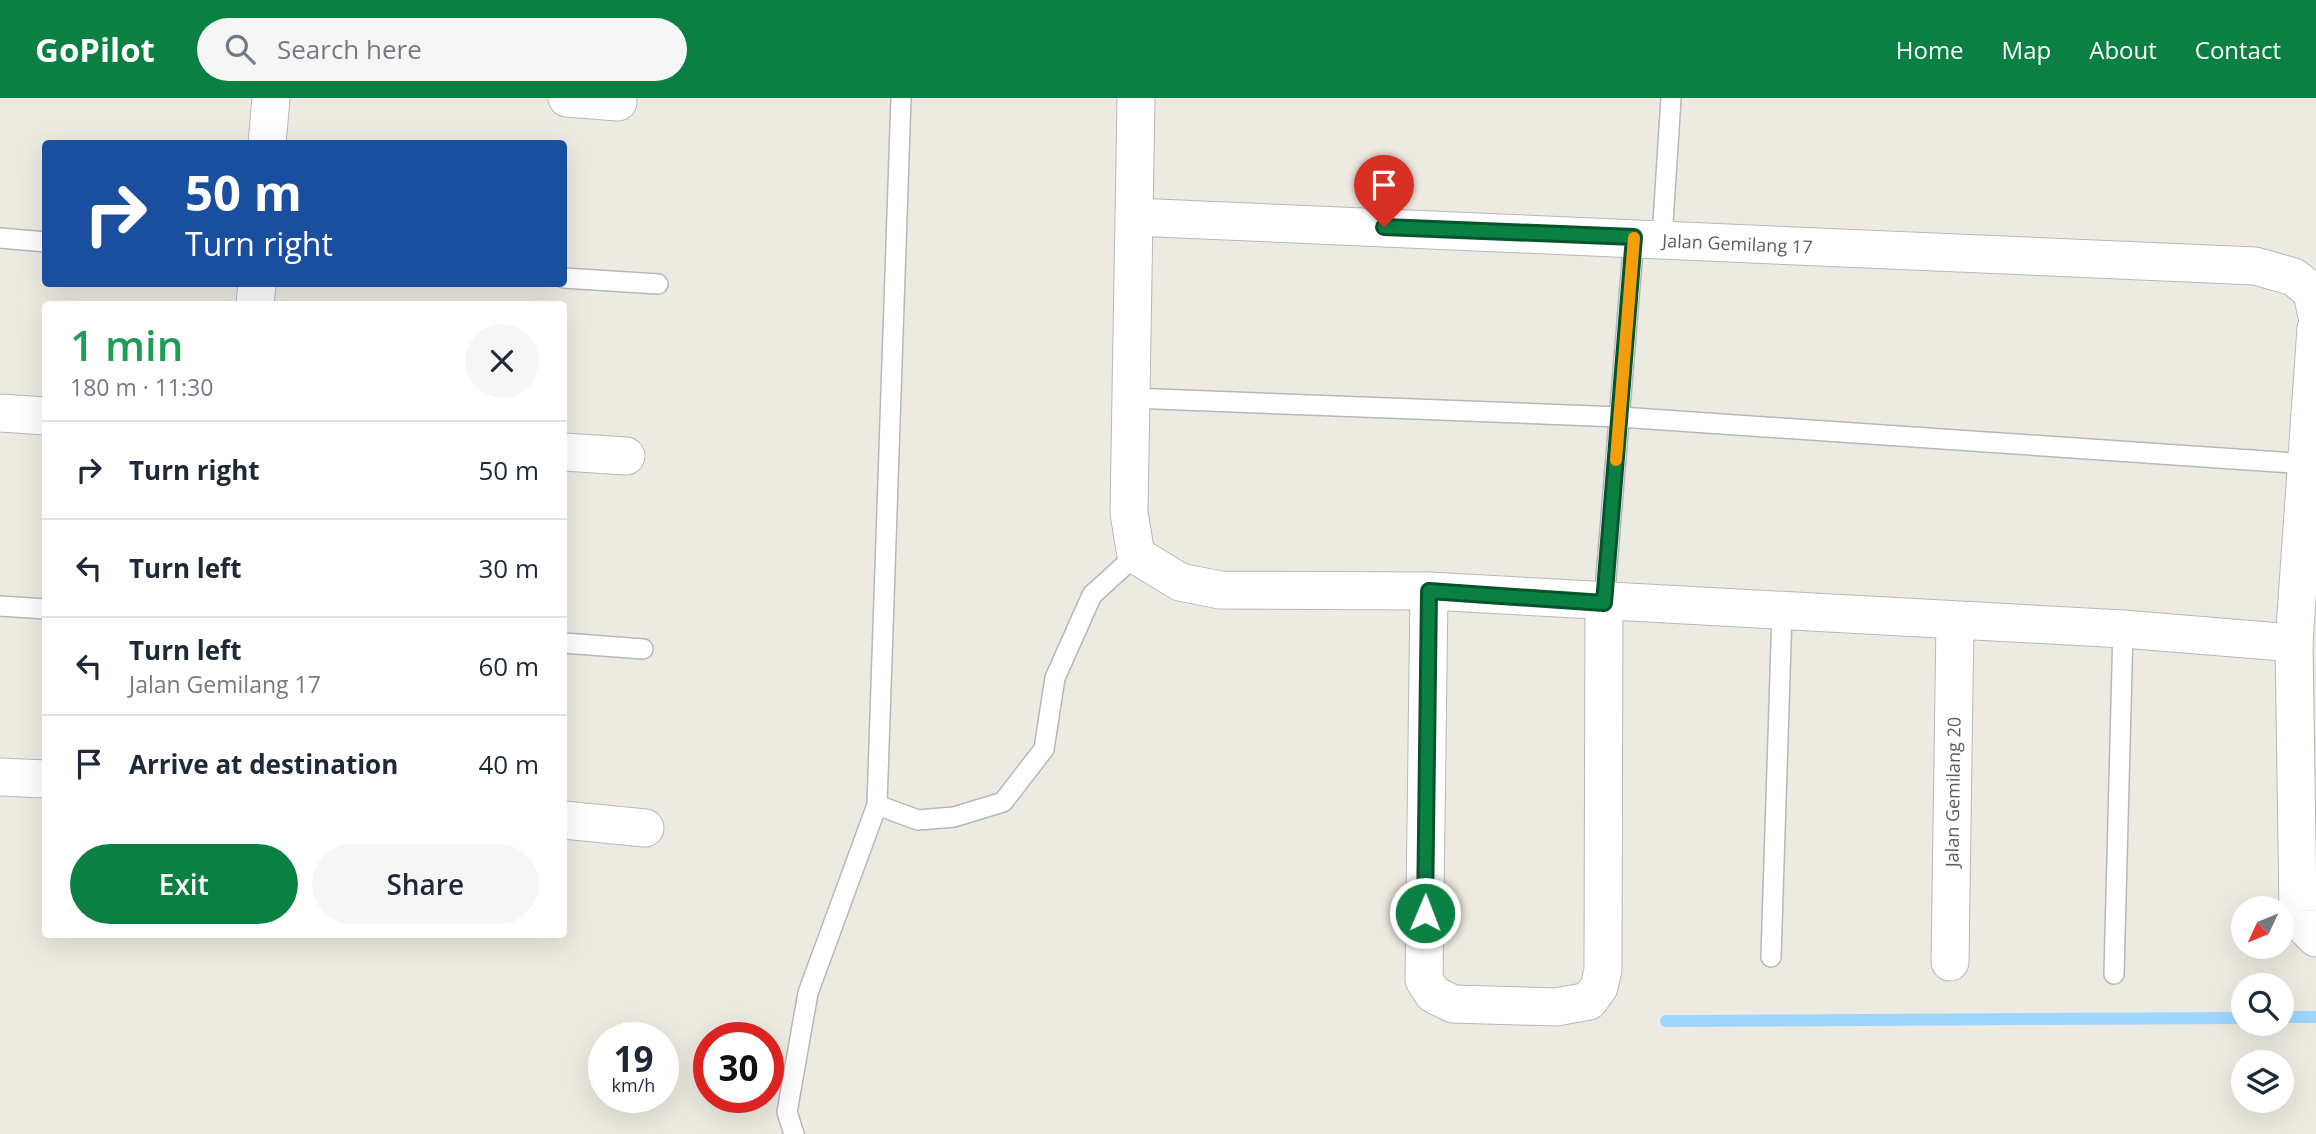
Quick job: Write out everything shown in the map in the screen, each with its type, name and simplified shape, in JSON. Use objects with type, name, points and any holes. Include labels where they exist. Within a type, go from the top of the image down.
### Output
[{"type":"street","points":[[267,140],[271,98]]},
{"type":"street","points":[[567,98],[618,102]]},
{"type":"street","points":[[1136,98],[1129,513],[1136,555],[1180,582],[1220,590],[1429,591],[1604,603],[2123,629],[2294,643]]},
{"type":"street","name":"Jalan Gemilang 17","points":[[1134,217],[1648,237],[2255,266],[2294,277],[2312,292],[2316,312]]},
{"type":"street","points":[[2316,328],[2294,643],[2298,911],[2304,926],[2316,938]]},
{"type":"street","points":[[0,413],[42,416]]},
{"type":"street","points":[[567,452],[626,456]]},
{"type":"street","points":[[1429,591],[1424,980],[1433,994],[1452,1004],[1556,1007],[1589,1001],[1599,987],[1603,970],[1604,603]]},
{"type":"street","name":"Jalan Gemilang 20","points":[[1950,962],[1955,622]]},
{"type":"street","points":[[0,777],[42,779]]},
{"type":"street","points":[[567,820],[645,828]]},
{"type":"lane","points":[[793,1134],[787,1112],[808,993],[877,806],[901,98]]},
{"type":"lane","points":[[1604,603],[1620,417],[1671,98]]},
{"type":"lane","points":[[0,238],[42,242]]},
{"type":"lane","points":[[567,278],[658,284]]},
{"type":"lane","points":[[1131,398],[1620,417],[2308,464]]},
{"type":"lane","points":[[877,806],[918,820],[954,817],[1003,802],[1044,749],[1055,678],[1092,595],[1136,555]]},
{"type":"lane","points":[[0,606],[42,609]]},
{"type":"lane","points":[[1771,957],[1782,612]]},
{"type":"lane","points":[[2114,974],[2123,629]]},
{"type":"lane","points":[[567,643],[643,649]]},
{"type":"waterway","points":[[2294,1017],[2316,1017]]},
{"type":"waterway","points":[[1666,1021],[2231,1018]]},
{"type":"slow traffic","points":[[1616,460],[1634,238]]},
{"type":"route","points":[[1384,227],[1634,237],[1604,603],[1429,591],[1425,913]]}]
